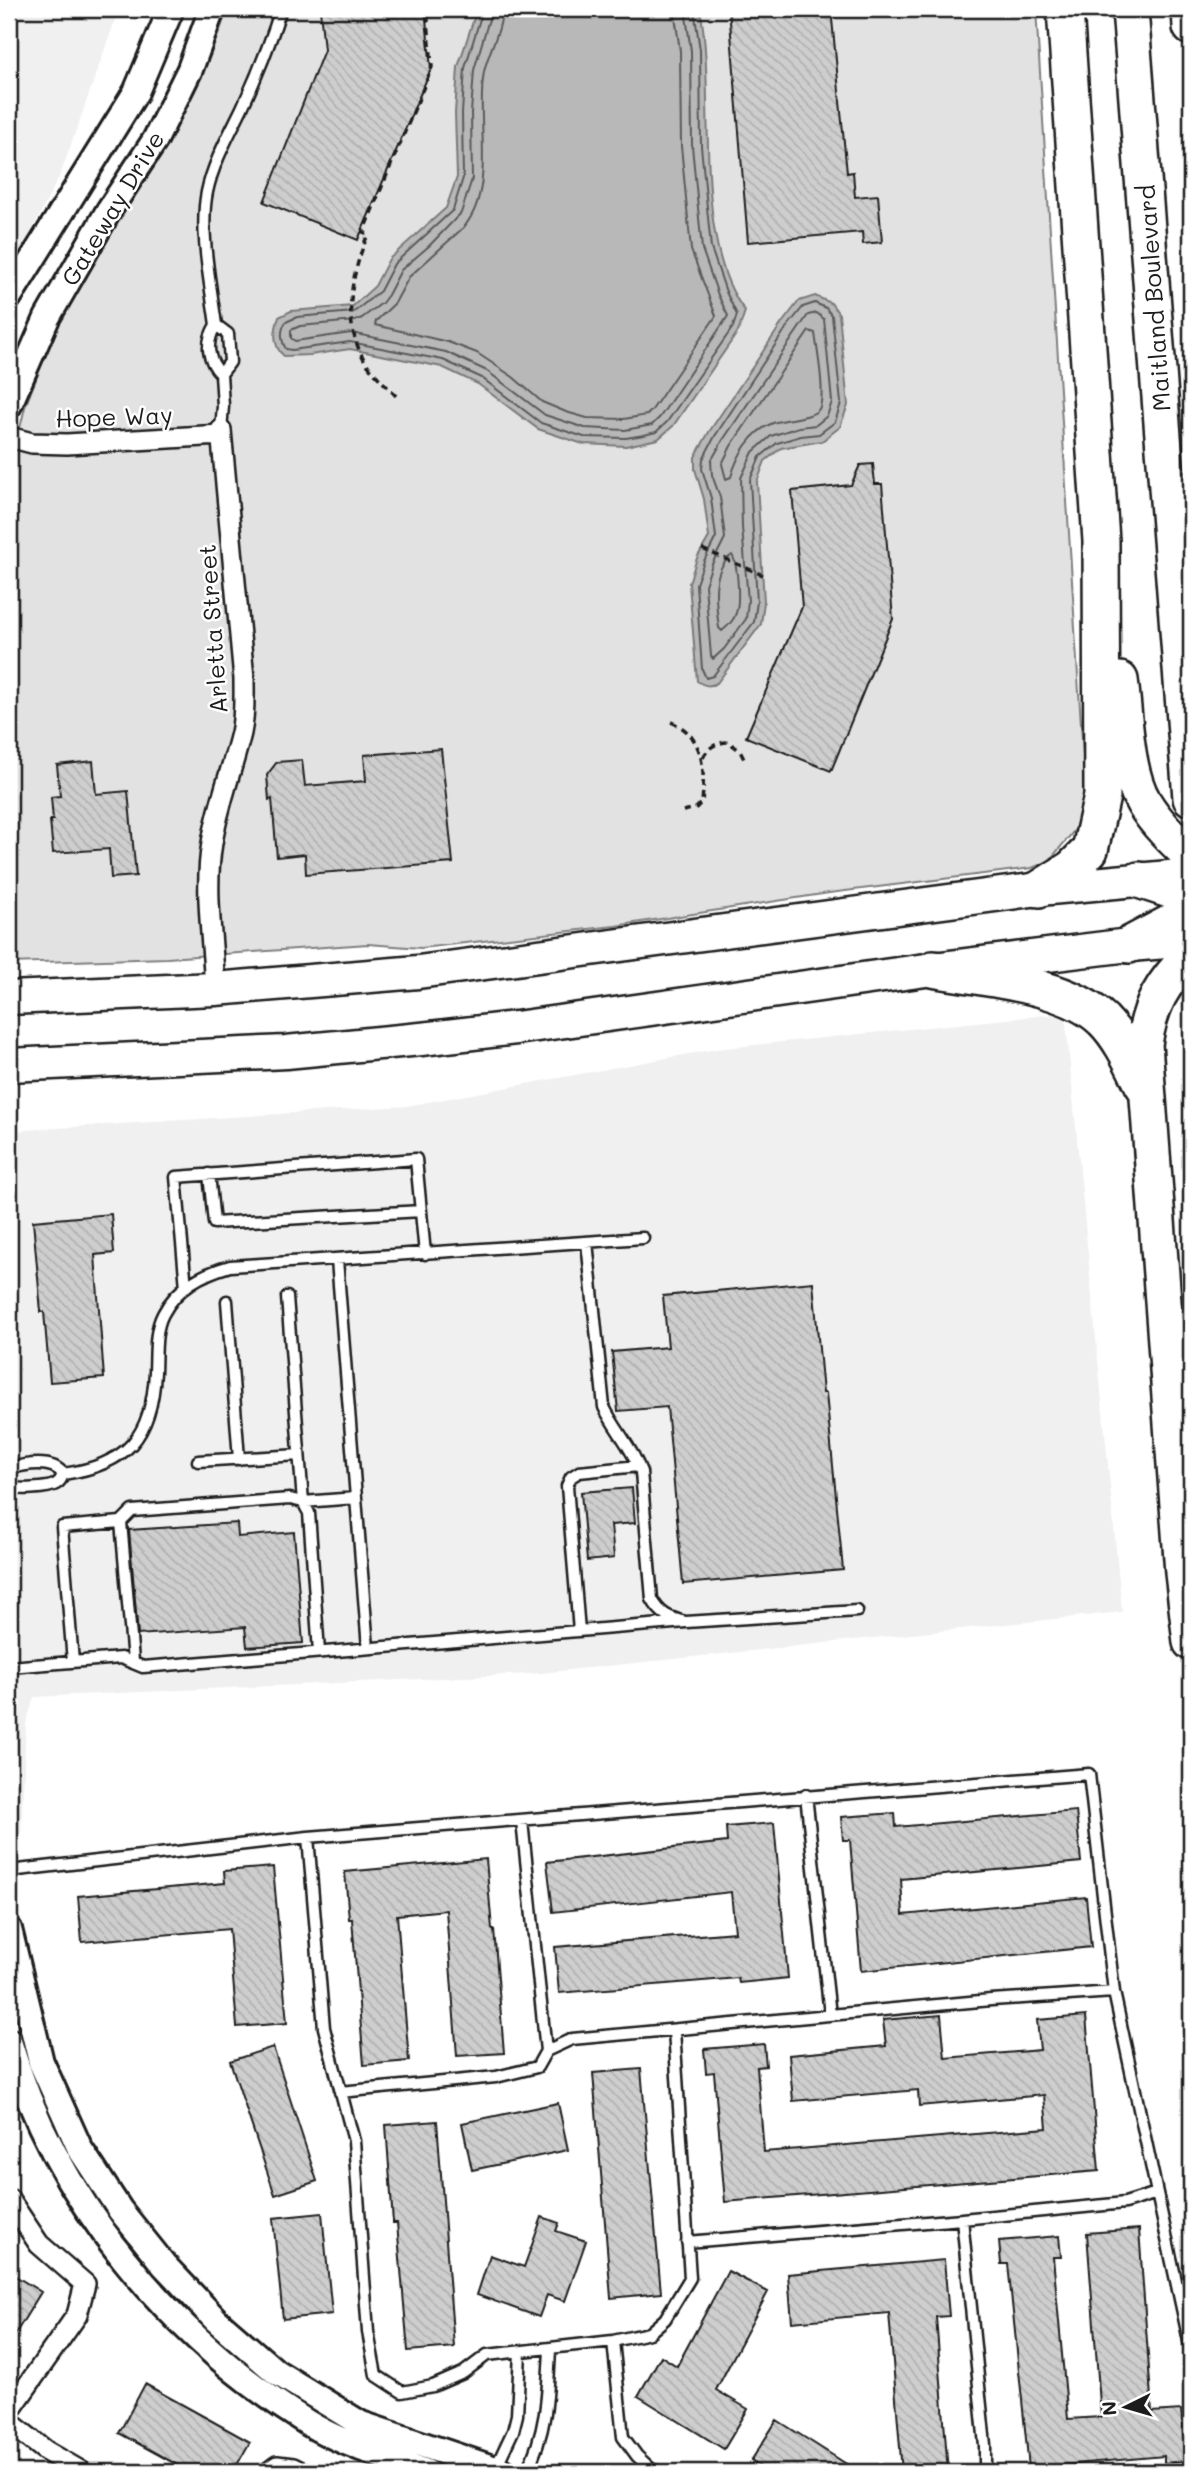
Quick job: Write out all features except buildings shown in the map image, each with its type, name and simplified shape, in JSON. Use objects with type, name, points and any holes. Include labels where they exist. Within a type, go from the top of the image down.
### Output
[{"type":"highway","points":[[1039,889],[1072,867],[1090,850],[1102,796],[1101,541],[1065,9]]},
{"type":"highway","name":"Maitland Boulevard","points":[[1130,9],[1191,789]]},
{"type":"highway","points":[[1190,9],[1191,27]]},
{"type":"highway","points":[[1101,541],[1132,770],[1143,802],[1164,829],[1191,856]]},
{"type":"highway","points":[[1139,880],[1191,897]]},
{"type":"highway","points":[[1129,945],[1191,912]]},
{"type":"highway","points":[[1191,955],[1174,972],[1148,1016],[1144,1044],[1183,1573],[1191,1643]]},
{"type":"highway","points":[[933,969],[1055,993],[1088,1009],[1104,1021],[1126,1051],[1149,1097]]},
{"type":"main road","points":[[9,998],[215,989],[418,972],[1039,889],[1191,875]]},
{"type":"main road","points":[[9,1065],[273,1053],[516,1028],[933,969],[1191,940]]},
{"type":"street","name":"Gateway Drive","points":[[9,298],[136,92],[171,9]]},
{"type":"street","name":"Gateway Drive","points":[[9,405],[47,318],[109,210],[155,140],[190,69],[212,9]]},
{"type":"street","name":"Hope Way","points":[[9,437],[32,443],[66,444],[221,432]]},
{"type":"street","name":"Arletta Street","points":[[215,989],[209,883],[211,844],[241,731],[244,709],[244,679],[221,432]]},
{"type":"street","points":[[9,1929],[41,2062],[80,2148],[120,2210],[164,2264],[216,2320],[276,2372],[361,2424],[497,2471]]},
{"type":"street","points":[[9,2041],[17,2070],[54,2152],[89,2211],[136,2276],[238,2375],[310,2424],[426,2472]]},
{"type":"street","points":[[9,2199],[39,2244],[85,2284],[77,2315],[9,2412]]},
{"type":"street","points":[[9,2422],[46,2451],[82,2472]]},
{"type":"street","points":[[269,2472],[277,2466],[301,2472]]},
{"type":"lane","points":[[221,374],[211,364],[209,337],[216,325],[208,263],[206,194],[254,82],[281,9]]},
{"type":"lane","points":[[216,325],[228,334],[230,362],[221,374],[221,432]]},
{"type":"lane","points":[[186,1287],[176,1177],[416,1158],[425,1254]]},
{"type":"lane","points":[[209,1174],[214,1223],[421,1211]]},
{"type":"lane","points":[[63,1474],[91,1471],[107,1463],[127,1449],[143,1430],[153,1402],[156,1341],[162,1315],[177,1293],[208,1272],[230,1266],[643,1238]]},
{"type":"lane","points":[[587,1242],[604,1407],[612,1424],[629,1445],[638,1465],[652,1599],[659,1611],[670,1619],[686,1622]]},
{"type":"lane","points":[[337,1260],[368,1648]]},
{"type":"lane","points":[[287,1297],[303,1502],[309,1513],[319,1652]]},
{"type":"lane","points":[[227,1301],[239,1459]]},
{"type":"lane","points":[[198,1461],[299,1455]]},
{"type":"lane","points":[[9,1469],[47,1464],[55,1466],[63,1474]]},
{"type":"lane","points":[[579,1631],[567,1486],[571,1476],[579,1472],[638,1465]]},
{"type":"lane","points":[[9,1487],[16,1490],[53,1486],[61,1480],[63,1474]]},
{"type":"lane","points":[[73,1662],[62,1527],[121,1522],[132,1511],[290,1499],[303,1502],[356,1498]]},
{"type":"lane","points":[[121,1522],[133,1661]]},
{"type":"lane","points":[[9,1667],[121,1658],[143,1667],[686,1622],[857,1611]]},
{"type":"lane","points":[[9,1871],[308,1838],[806,1795],[1089,1774],[1114,1992],[1191,2350]]},
{"type":"lane","points":[[806,1795],[830,2015]]},
{"type":"lane","points":[[340,2092],[496,2077],[537,2067],[546,2051],[522,1821]]},
{"type":"lane","points":[[308,1838],[324,2028],[354,2141],[368,2332],[376,2375],[402,2392],[433,2386],[453,2378],[487,2355],[613,2342],[649,2333],[665,2319],[690,2278],[674,2029]]},
{"type":"lane","points":[[546,2051],[572,2039],[991,2000],[1114,1992]]},
{"type":"lane","points":[[687,2242],[1125,2203],[1157,2193]]},
{"type":"lane","points":[[962,2219],[985,2445],[985,2472]]},
{"type":"lane","points":[[613,2342],[623,2437],[637,2456],[651,2469],[659,2472]]},
{"type":"lane","points":[[526,2472],[535,2456],[544,2424],[550,2348]]},
{"type":"lane","points":[[497,2471],[517,2415],[520,2352]]},
{"type":"path","points":[[381,381],[362,354],[352,323],[351,287],[368,234],[363,232],[432,66],[427,9]]},
{"type":"path","points":[[359,257],[351,294],[354,333],[367,363],[396,396]]},
{"type":"path","points":[[702,550],[762,575]]},
{"type":"path","points":[[671,722],[693,739],[702,761],[702,802],[696,808],[679,812]]},
{"type":"path","points":[[702,761],[707,750],[724,742],[734,746],[746,763]]},
{"type":"shaded area","points":[[9,9],[119,9],[61,173],[9,275]]},
{"type":"shaded area","points":[[228,9],[1036,9],[1084,804],[1079,825],[1049,861],[1032,868],[829,893],[615,926],[421,948],[368,944],[167,958],[9,963],[9,469],[25,407],[62,313],[86,269],[175,130],[208,61]]},
{"type":"shaded area","points":[[1065,1013],[1122,1612],[530,1674],[34,1697],[26,1724],[21,1837],[14,1838],[18,1820],[14,1818],[18,1756],[9,1604],[9,1131],[407,1106],[716,1049]]},
{"type":"water","points":[[477,9],[700,9],[705,43],[712,207],[718,247],[728,282],[745,311],[739,330],[673,426],[658,439],[626,446],[583,444],[538,429],[478,384],[442,367],[350,349],[284,356],[277,348],[275,333],[279,317],[291,311],[353,306],[375,286],[389,259],[446,208],[457,177],[455,113],[458,67]]},
{"type":"water","points":[[815,296],[831,303],[839,314],[848,405],[840,427],[822,441],[781,448],[765,461],[757,482],[764,602],[761,624],[717,683],[705,685],[697,681],[689,583],[697,558],[709,537],[695,457],[782,323],[799,301]]}]
